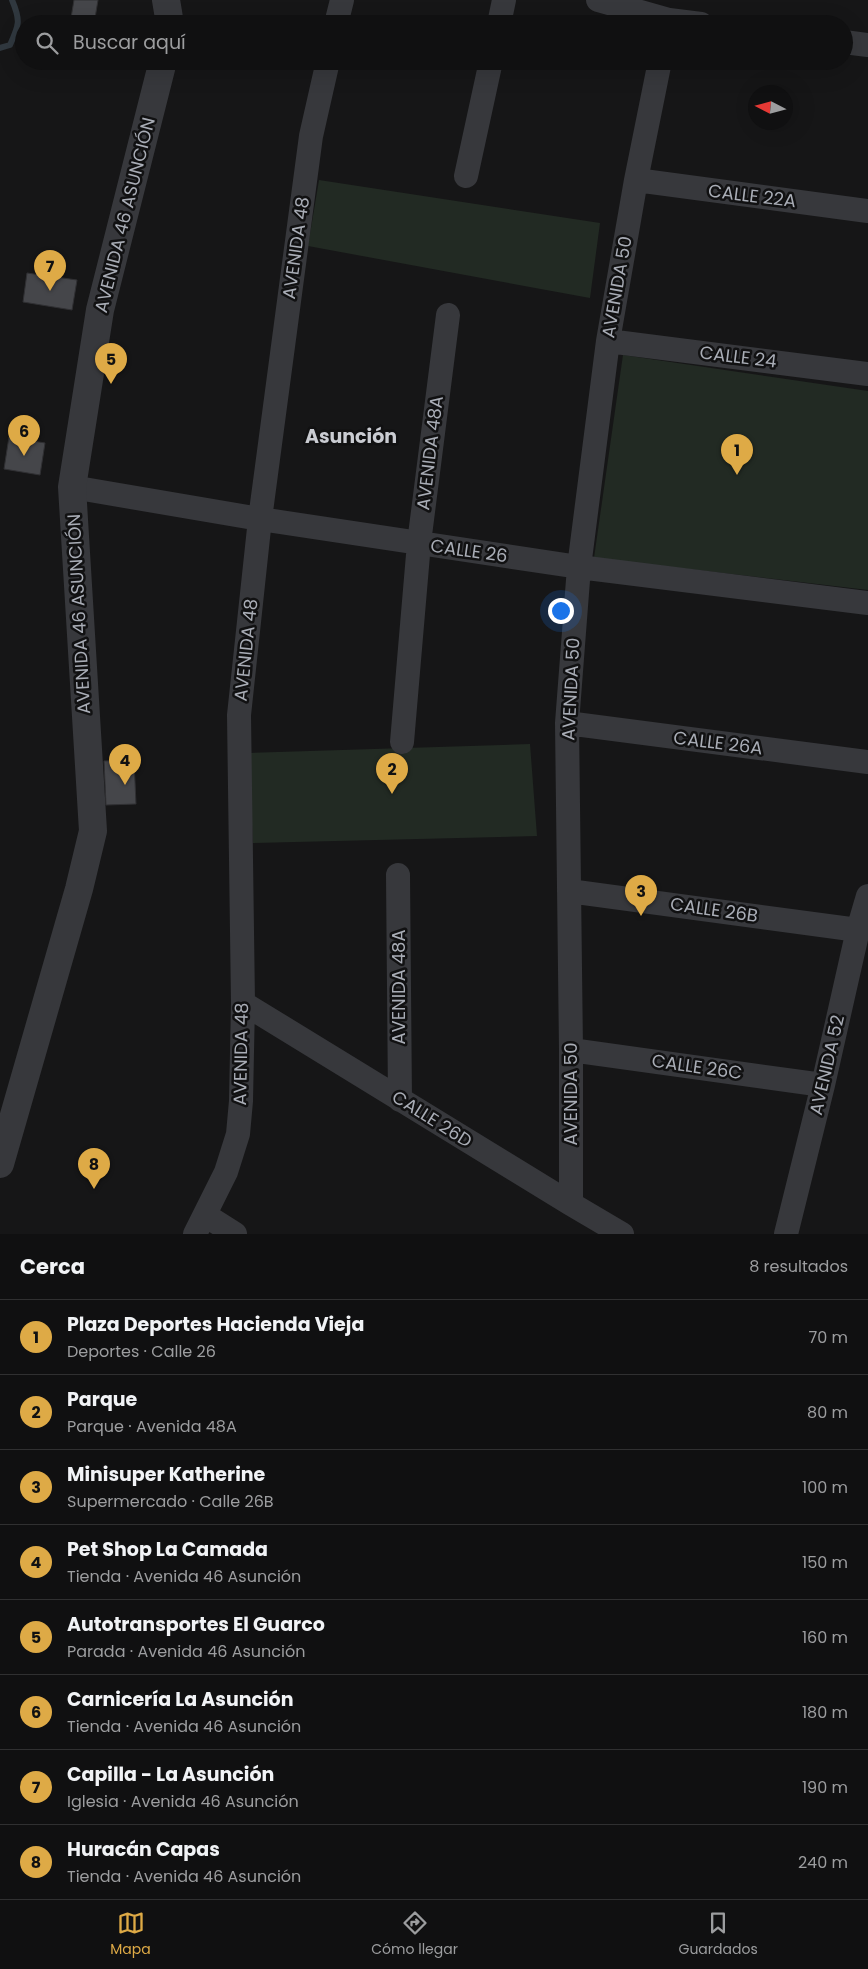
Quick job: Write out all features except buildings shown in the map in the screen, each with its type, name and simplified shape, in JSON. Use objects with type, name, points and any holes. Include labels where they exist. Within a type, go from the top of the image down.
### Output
[{"type":"street","points":[[338,15],[342,0]]},
{"type":"street","points":[[501,15],[504,0]]},
{"type":"street","points":[[598,0],[646,15]]},
{"type":"street","points":[[853,44],[868,46]]},
{"type":"street","name":"AVENIDA 46 ASUNCIÓN","points":[[0,1164],[79,890],[93,831],[72,487],[100,310],[161,70]]},
{"type":"street","name":"AVENIDA 48","points":[[200,1225],[226,1172],[238,1134],[241,1101],[243,1003],[239,715],[260,520],[311,136],[326,70]]},
{"type":"street","points":[[466,176],[489,70]]},
{"type":"street","name":"AVENIDA 50","points":[[570,1204],[571,1050],[567,723],[579,567],[608,341],[636,180],[658,70]]},
{"type":"street","name":"CALLE 22A","points":[[636,180],[868,211]]},
{"type":"street","name":"AVENIDA 48A","points":[[402,742],[419,543],[448,314]]},
{"type":"street","name":"CALLE 24","points":[[608,341],[868,374]]},
{"type":"street","name":"CALLE 26","points":[[72,487],[260,520],[579,567],[868,603]]},
{"type":"street","name":"CALLE 26A","points":[[567,723],[868,762]]},
{"type":"street","name":"AVENIDA 48A","points":[[398,875],[400,1100]]},
{"type":"street","name":"CALLE 26B","points":[[570,891],[858,930]]},
{"type":"street","name":"AVENIDA 52","points":[[786,1234],[858,930],[868,896]]},
{"type":"street","name":"CALLE 26D","points":[[243,1003],[622,1234]]},
{"type":"street","name":"CALLE 26C","points":[[571,1050],[823,1084]]},
{"type":"street","points":[[200,1225],[235,1234]]},
{"type":"shaded area","points":[[319,180],[600,223],[590,298],[308,246]]},
{"type":"shaded area","points":[[623,355],[868,391],[868,590],[594,558]]},
{"type":"shaded area","points":[[530,744],[537,836],[253,843],[248,753]]},
{"type":"waterway","points":[[12,0],[17,15]]},
{"type":"waterway","points":[[0,48],[10,45],[15,33]]},
{"type":"place","name":"Capilla - La Asunción","points":[[50,291]]},
{"type":"place","name":"Autotransportes El Guarco","points":[[111,384]]},
{"type":"place","name":"Carnicería La Asunción","points":[[24,456]]},
{"type":"place","name":"Plaza Deportes Hacienda Vieja","points":[[737,475]]},
{"type":"place","name":"Pet Shop La Camada","points":[[125,785]]},
{"type":"place","name":"Parque","points":[[392,794]]},
{"type":"place","name":"Minisuper Katherine","points":[[641,916]]},
{"type":"place","name":"Huracán Capas","points":[[94,1189]]},
{"type":"district","name":"Asunción","points":[[351,436]]}]
